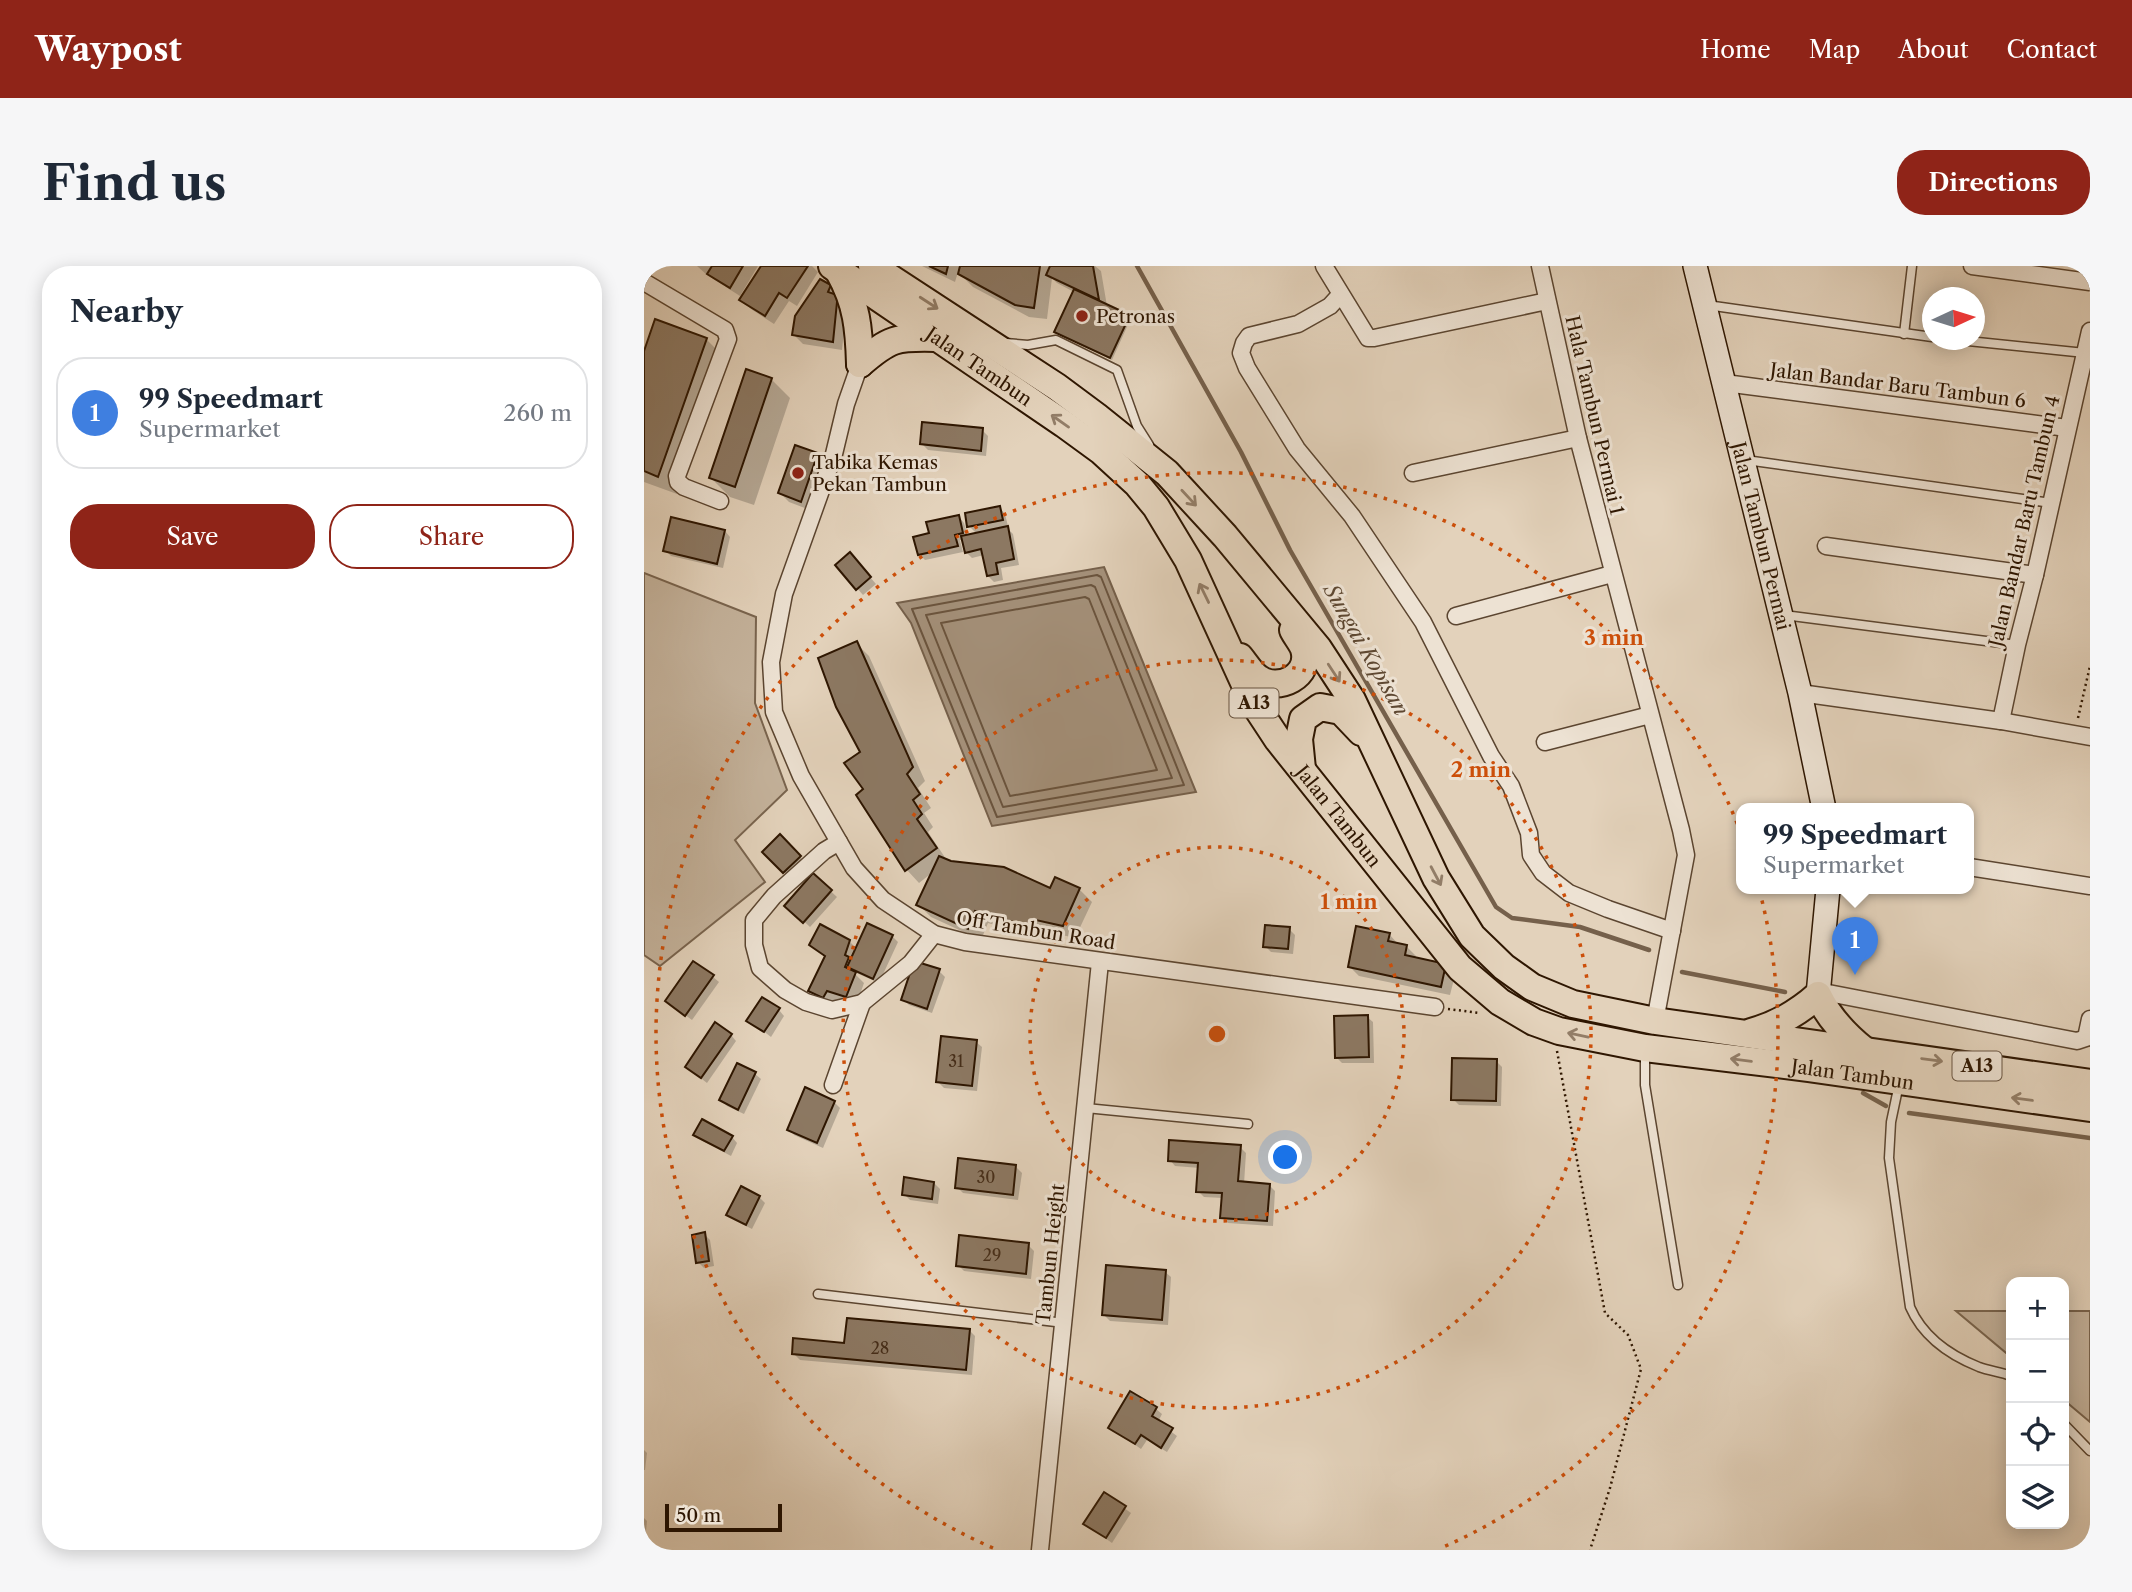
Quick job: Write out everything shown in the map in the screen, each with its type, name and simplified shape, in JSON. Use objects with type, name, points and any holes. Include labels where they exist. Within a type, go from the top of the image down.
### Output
[{"type":"main road","name":"Jalan Tambun","points":[[872,266],[1067,394],[1167,473],[1225,536],[1318,648],[1352,700],[1436,878],[1472,936],[1504,967],[1532,988],[1573,1004],[1656,1021],[2090,1083]]},
{"type":"main road","name":"Jalan Tambun","points":[[835,268],[1064,424],[1101,451],[1137,484],[1156,507],[1188,559],[1253,702],[1278,740],[1460,968],[1500,1002],[1534,1022],[1559,1031],[1645,1048],[2090,1108]]},
{"type":"main road","points":[[835,268],[850,292],[856,312],[860,364]]},
{"type":"main road","points":[[860,364],[882,345],[902,337],[935,338]]},
{"type":"main road","points":[[1227,641],[1258,678],[1275,685],[1292,681],[1304,666],[1304,650],[1277,600]]},
{"type":"main road","points":[[1302,769],[1298,739],[1303,719],[1320,707],[1341,711],[1373,745]]},
{"type":"main road","points":[[1749,1033],[1771,1027],[1803,1008],[1818,993],[1828,1014],[1850,1039],[1864,1050]]},
{"type":"street","points":[[1324,266],[1364,335],[1374,338],[1547,301]]},
{"type":"street","name":"Hala Tambun Permai 1","points":[[1541,266],[1578,439],[1686,855],[1656,1021]]},
{"type":"street","name":"Jalan Tambun Permai","points":[[1695,266],[1800,693],[1823,803]]},
{"type":"street","points":[[1972,266],[2090,282]]},
{"type":"street","points":[[644,282],[725,330],[728,339],[677,476],[678,482],[684,487],[720,501]]},
{"type":"street","points":[[1340,295],[1330,306],[1298,324],[1249,336],[1241,353],[1247,368],[1297,449],[1352,516],[1423,622],[1491,756],[1511,786],[1529,833],[1531,855],[1543,873],[1569,893],[1672,931]]},
{"type":"street","name":"Jalan Bandar Baru Tambun 4","points":[[2001,721],[2090,331]]},
{"type":"street","name":"Off Tambun Road","points":[[860,364],[846,404],[834,454],[784,594],[771,662],[775,712],[801,776],[854,868],[883,900],[934,934],[965,942],[1435,1007]]},
{"type":"street","name":"Jalan Bandar Baru Tambun 6","points":[[1725,383],[2067,428]]},
{"type":"street","points":[[1413,473],[1578,439]]},
{"type":"street","points":[[1826,546],[2035,575]]},
{"type":"street","points":[[1456,616],[1612,574]]},
{"type":"street","points":[[1800,693],[2082,735]]},
{"type":"street","points":[[1545,742],[1650,715]]},
{"type":"street","points":[[839,842],[824,851],[767,904],[754,920],[754,945],[760,968],[785,990],[806,1002],[832,1010],[862,1003],[911,962],[934,934]]},
{"type":"street","points":[[1974,868],[2090,886]]},
{"type":"street","points":[[1828,894],[1818,993],[2077,1041],[2086,1038],[2090,1019]]},
{"type":"street","name":"Tambun Height","points":[[1040,1550],[1100,962]]},
{"type":"street","points":[[833,1085],[862,1003]]},
{"type":"lane","points":[[1904,334],[1912,266]]},
{"type":"lane","points":[[1704,304],[1922,336]]},
{"type":"lane","points":[[985,341],[1028,345],[1056,340],[1117,370],[1137,426],[1167,473]]},
{"type":"lane","points":[[1985,343],[2085,353]]},
{"type":"lane","points":[[1743,459],[2051,503]]},
{"type":"lane","points":[[1781,614],[2017,645]]},
{"type":"lane","points":[[1645,1048],[1645,1085],[1678,1285]]},
{"type":"lane","points":[[1900,1081],[1891,1122],[1889,1158],[1910,1307],[1917,1322],[1931,1339],[1942,1347],[1980,1367],[2006,1375]]},
{"type":"lane","points":[[1086,1108],[1248,1124]]},
{"type":"lane","points":[[818,1294],[1064,1323]]},
{"type":"lane","points":[[2069,1429],[2090,1451]]},
{"type":"path","points":[[2082,735],[2090,666]]},
{"type":"path","points":[[1435,1007],[1486,1014]]},
{"type":"path","points":[[1559,1031],[1555,1039],[1605,1313],[1628,1335],[1641,1369],[1610,1488],[1590,1550]]},
{"type":"shaded area","points":[[644,573],[756,617],[755,703],[787,790],[735,840],[765,882],[660,966],[644,955]]},
{"type":"shaded area","points":[[1956,1311],[2006,1311],[2006,1353]]},
{"type":"shaded area","points":[[2069,1311],[2090,1311],[2090,1422],[2069,1404]]},
{"type":"water","points":[[1104,567],[1196,792],[992,826],[911,623],[897,603]]},
{"type":"building","points":[[712,266],[743,266],[730,288],[707,274]]},
{"type":"building","points":[[761,266],[808,266],[787,298],[779,293],[765,316],[739,300]]},
{"type":"building","points":[[929,266],[948,266],[946,274]]},
{"type":"building","points":[[960,266],[1040,266],[1034,308],[1015,305],[958,274]]},
{"type":"building","points":[[1050,266],[1093,266],[1099,300],[1046,275]]},
{"type":"building","points":[[820,279],[831,285],[828,292],[840,296],[833,342],[792,335],[795,316]]},
{"type":"building","points":[[1074,289],[1130,315],[1110,358],[1054,332]]},
{"type":"building","points":[[655,319],[707,338],[658,477],[644,471],[644,351]]},
{"type":"building","points":[[746,369],[772,378],[735,487],[709,478]]},
{"type":"building","points":[[922,422],[983,428],[981,451],[920,444]]},
{"type":"building","name":"Tabika Kemas Pekan Tambun","points":[[795,445],[818,453],[801,502],[778,493]]},
{"type":"building","points":[[1000,506],[1003,520],[967,527],[965,513]]},
{"type":"building","points":[[959,515],[963,533],[955,535],[958,546],[918,555],[913,537],[929,533],[926,522]]},
{"type":"building","points":[[671,517],[725,530],[717,564],[663,551]]},
{"type":"building","points":[[1008,526],[1014,559],[996,563],[998,574],[987,576],[981,549],[965,553],[961,536]]},
{"type":"building","points":[[850,552],[871,577],[856,590],[835,565]]},
{"type":"building","points":[[857,641],[913,767],[907,774],[920,794],[913,800],[922,814],[917,819],[937,848],[905,871],[856,795],[863,789],[844,763],[860,752],[836,707],[818,658]]},
{"type":"building","points":[[780,834],[801,856],[783,873],[762,852]]},
{"type":"building","points":[[939,856],[951,861],[1004,867],[1050,888],[1055,877],[1080,888],[1063,926],[1036,920],[1031,927],[975,911],[968,929],[916,905]]},
{"type":"building","points":[[813,873],[832,890],[803,923],[784,906]]},
{"type":"building","points":[[867,923],[893,935],[873,979],[847,967]]},
{"type":"building","points":[[820,924],[850,940],[845,955],[849,957],[845,967],[856,972],[846,997],[827,991],[823,998],[808,991],[825,956],[809,945]]},
{"type":"building","points":[[1265,925],[1290,927],[1288,949],[1263,947]]},
{"type":"building","points":[[1356,926],[1390,933],[1388,941],[1407,945],[1405,955],[1446,964],[1441,987],[1348,967]]},
{"type":"building","points":[[693,961],[714,975],[685,1016],[665,1001]]},
{"type":"building","points":[[914,961],[940,969],[927,1009],[901,1000]]},
{"type":"building","points":[[762,997],[780,1008],[764,1032],[746,1021]]},
{"type":"building","points":[[1368,1015],[1369,1057],[1335,1058],[1334,1016]]},
{"type":"building","points":[[715,1022],[732,1034],[701,1078],[685,1067]]},
{"type":"building","points":[[941,1036],[977,1040],[972,1086],[936,1082]]},
{"type":"building","points":[[1452,1058],[1497,1059],[1496,1101],[1451,1100]]},
{"type":"building","points":[[737,1063],[756,1072],[738,1110],[719,1100]]},
{"type":"building","points":[[805,1087],[835,1101],[817,1143],[787,1130]]},
{"type":"building","points":[[702,1119],[733,1136],[724,1151],[693,1135]]},
{"type":"building","points":[[1169,1140],[1241,1145],[1238,1181],[1270,1184],[1267,1221],[1220,1218],[1222,1193],[1196,1192],[1198,1163],[1168,1161]]},
{"type":"building","points":[[958,1158],[1016,1165],[1013,1195],[955,1188]]},
{"type":"building","points":[[904,1177],[934,1182],[932,1199],[902,1195]]},
{"type":"building","points":[[741,1186],[760,1196],[746,1225],[726,1215]]},
{"type":"building","points":[[705,1232],[709,1261],[696,1263],[692,1235]]},
{"type":"building","points":[[959,1235],[1029,1243],[1026,1274],[956,1266]]},
{"type":"building","points":[[1106,1265],[1166,1270],[1162,1320],[1102,1315]]},
{"type":"building","points":[[847,1318],[970,1329],[966,1370],[792,1354],[793,1338],[844,1343]]},
{"type":"building","points":[[1130,1391],[1157,1407],[1152,1416],[1173,1428],[1161,1448],[1141,1435],[1135,1444],[1108,1428]]},
{"type":"building","points":[[1104,1492],[1126,1506],[1106,1538],[1083,1524]]},
{"type":"waterway","name":"Sungai Kopisan","points":[[1137,266],[1241,452],[1290,550],[1496,907],[1512,918],[1580,927],[1649,950]]},
{"type":"waterway","points":[[1682,972],[1785,992]]},
{"type":"waterway","points":[[1863,1093],[1886,1106]]},
{"type":"waterway","points":[[1909,1113],[2090,1138]]},
{"type":"place","name":"Petronas","points":[[1082,316]]},
{"type":"place","name":"Tabika Kemas Pekan Tambun","points":[[798,473]]},
{"type":"place","name":"99 Speedmart","points":[[1855,975]]}]
